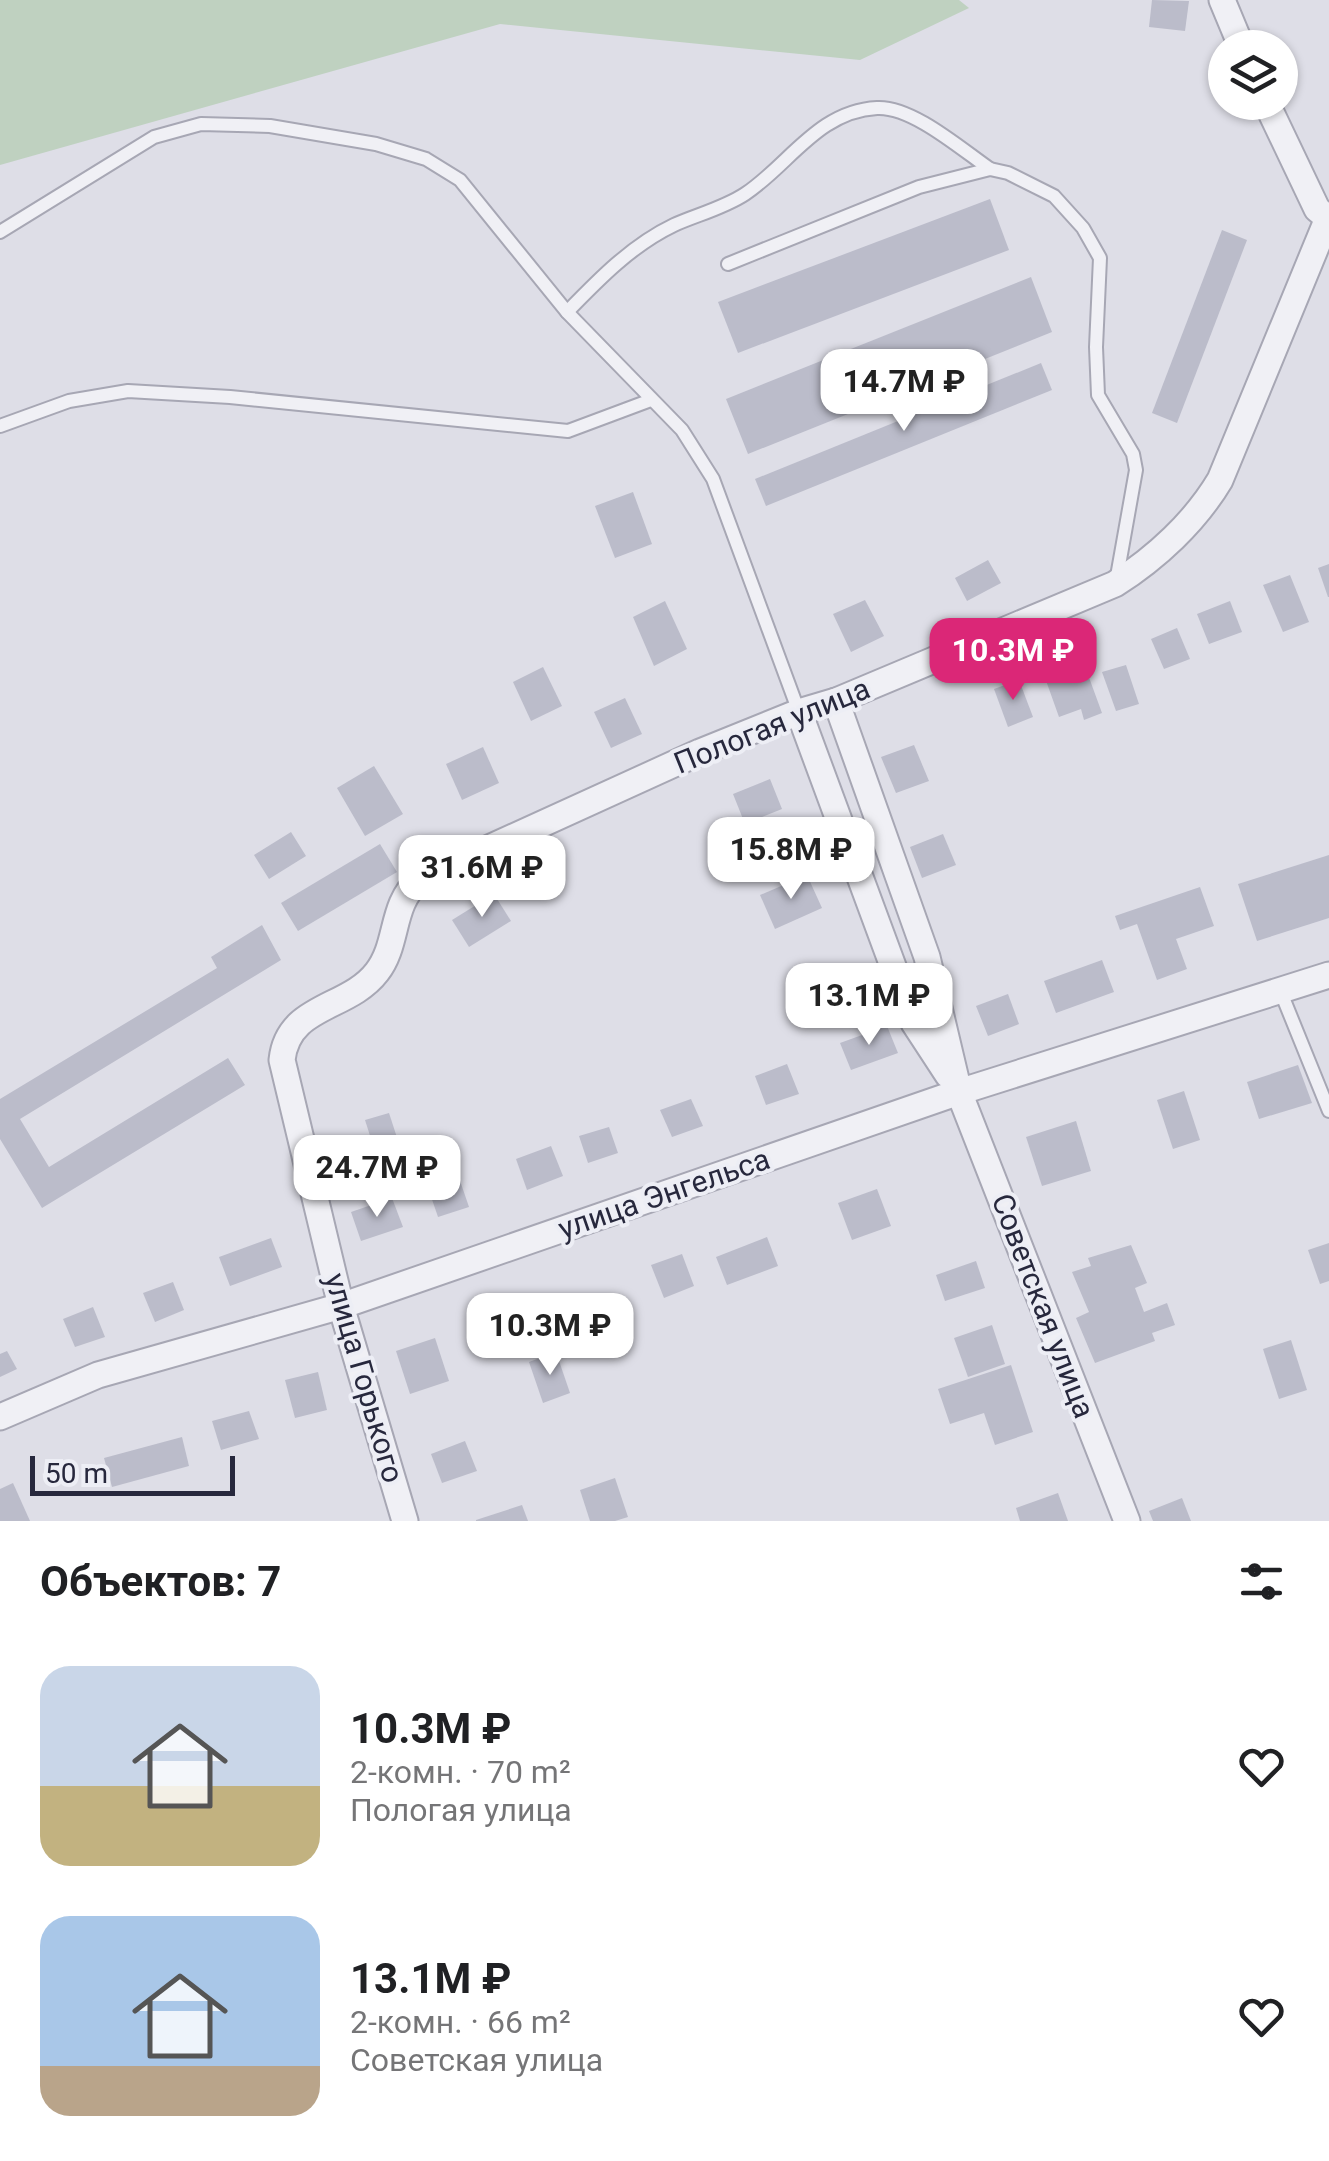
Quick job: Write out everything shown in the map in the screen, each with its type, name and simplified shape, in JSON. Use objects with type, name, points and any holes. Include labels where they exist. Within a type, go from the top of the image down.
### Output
[{"type":"street","points":[[1222,0],[1234,30]]},
{"type":"street","points":[[1275,120],[1317,209],[1329,218]]},
{"type":"street","name":"Пологая улица","points":[[282,1060],[284,1039],[297,1024],[376,975],[386,958],[400,903],[419,880],[700,752],[798,712],[836,702],[1115,584],[1159,552],[1207,501],[1220,480],[1329,218]]},
{"type":"street","name":"Советская улица","points":[[836,702],[927,958],[959,1092],[1128,1521]]},
{"type":"street","name":"Советская улица","points":[[798,712],[914,1022],[959,1092]]},
{"type":"street","name":"улица Энгельса","points":[[0,1417],[98,1376],[341,1306],[959,1092],[1329,975]]},
{"type":"street","name":"улица Горького","points":[[282,1060],[341,1306],[406,1521]]},
{"type":"lane","points":[[567,312],[611,266],[670,227],[744,195],[814,134],[844,114],[880,108],[910,115],[990,169],[1054,196],[1083,228],[1100,258],[1098,395],[1134,454],[1136,470],[1115,584]]},
{"type":"lane","points":[[0,232],[154,137],[202,124],[270,126],[376,144],[426,158],[460,180],[567,312],[682,430],[713,480],[798,712]]},
{"type":"lane","points":[[728,264],[919,188],[990,169]]},
{"type":"lane","points":[[0,426],[70,401],[128,391],[230,397],[568,431],[651,400]]},
{"type":"lane","points":[[1280,990],[1329,1111]]},
{"type":"green space","points":[[0,0],[959,0],[969,8],[860,60],[500,24],[0,165]]},
{"type":"building","points":[[1152,0],[1189,1],[1185,31],[1149,27]]},
{"type":"building","points":[[990,199],[1009,250],[738,353],[718,302]]},
{"type":"building","points":[[1222,230],[1247,240],[1177,423],[1152,413]]},
{"type":"building","points":[[1031,277],[1052,332],[748,454],[726,399]]},
{"type":"building","points":[[1041,363],[1052,390],[766,506],[755,479]]},
{"type":"building","points":[[633,492],[652,544],[615,558],[595,506]]},
{"type":"building","points":[[988,560],[1001,583],[967,601],[955,578]]},
{"type":"building","points":[[1329,564],[1329,597],[1328,597],[1318,568]]},
{"type":"building","points":[[1290,575],[1309,622],[1283,632],[1263,585]]},
{"type":"building","points":[[865,600],[884,636],[851,652],[833,614]]},
{"type":"building","points":[[665,601],[687,649],[654,666],[633,617]]},
{"type":"building","points":[[1230,601],[1242,632],[1209,644],[1197,614]]},
{"type":"building","points":[[1177,628],[1190,659],[1164,669],[1151,639]]},
{"type":"building","points":[[1083,661],[1102,713],[1084,720],[1081,709],[1059,717],[1044,675]]},
{"type":"building","points":[[1126,665],[1139,704],[1116,711],[1102,672]]},
{"type":"building","points":[[543,667],[562,706],[531,721],[513,682]]},
{"type":"building","points":[[1019,680],[1033,717],[1008,727],[994,689]]},
{"type":"building","points":[[625,698],[642,734],[611,748],[594,712]]},
{"type":"building","points":[[914,745],[929,781],[896,793],[881,757]]},
{"type":"building","points":[[483,747],[499,783],[462,800],[446,764]]},
{"type":"building","points":[[374,766],[403,814],[365,836],[337,788]]},
{"type":"building","points":[[770,779],[782,809],[745,824],[733,794]]},
{"type":"building","points":[[291,832],[306,856],[269,879],[254,855]]},
{"type":"building","points":[[943,834],[956,865],[922,878],[910,847]]},
{"type":"building","points":[[380,844],[397,872],[298,931],[281,903]]},
{"type":"building","points":[[1329,855],[1329,918],[1257,941],[1238,884]]},
{"type":"building","points":[[807,875],[822,908],[775,929],[760,895]]},
{"type":"building","points":[[1200,887],[1214,926],[1176,939],[1187,969],[1157,980],[1137,924],[1120,930],[1115,916]]},
{"type":"building","points":[[494,894],[511,921],[469,947],[452,920]]},
{"type":"building","points":[[262,925],[281,960],[20,1119],[49,1167],[228,1058],[245,1085],[42,1208],[0,1139],[0,1099],[217,968],[211,957]]},
{"type":"building","points":[[1102,960],[1114,992],[1056,1013],[1044,981]]},
{"type":"building","points":[[1008,994],[1019,1024],[988,1036],[976,1006]]},
{"type":"building","points":[[887,1026],[898,1053],[851,1070],[840,1043]]},
{"type":"building","points":[[787,1064],[799,1094],[766,1105],[755,1076]]},
{"type":"building","points":[[1298,1065],[1312,1103],[1259,1119],[1247,1082]]},
{"type":"building","points":[[1184,1091],[1200,1140],[1173,1149],[1157,1100]]},
{"type":"building","points":[[691,1099],[703,1126],[672,1137],[660,1110]]},
{"type":"building","points":[[389,1113],[404,1159],[380,1167],[365,1120]]},
{"type":"building","points":[[1076,1121],[1091,1171],[1042,1186],[1026,1137]]},
{"type":"building","points":[[609,1127],[618,1153],[588,1163],[579,1136]]},
{"type":"building","points":[[551,1146],[563,1176],[527,1190],[516,1159]]},
{"type":"building","points":[[458,1175],[469,1207],[438,1217],[427,1185]]},
{"type":"building","points":[[877,1189],[891,1226],[852,1240],[838,1203]]},
{"type":"building","points":[[392,1198],[403,1227],[361,1241],[351,1212]]},
{"type":"building","points":[[767,1237],[778,1266],[727,1285],[716,1257]]},
{"type":"building","points":[[271,1238],[282,1267],[230,1286],[219,1257]]},
{"type":"building","points":[[1329,1243],[1329,1281],[1320,1284],[1308,1250]]},
{"type":"building","points":[[1131,1245],[1147,1283],[1135,1288],[1144,1312],[1167,1303],[1175,1325],[1152,1333],[1155,1341],[1095,1363],[1076,1318],[1089,1312],[1072,1272],[1091,1266],[1088,1258]]},
{"type":"building","points":[[682,1254],[694,1286],[664,1298],[651,1265]]},
{"type":"building","points":[[976,1261],[985,1288],[945,1301],[936,1275]]},
{"type":"building","points":[[173,1282],[184,1310],[155,1322],[143,1293]]},
{"type":"building","points":[[586,1298],[599,1334],[565,1345],[552,1310]]},
{"type":"building","points":[[93,1307],[105,1337],[75,1347],[63,1319]]},
{"type":"building","points":[[992,1325],[1005,1364],[968,1377],[954,1338]]},
{"type":"building","points":[[435,1338],[449,1381],[410,1394],[396,1351]]},
{"type":"building","points":[[1291,1340],[1307,1390],[1279,1399],[1263,1349]]},
{"type":"building","points":[[7,1351],[17,1369],[0,1377],[0,1354]]},
{"type":"building","points":[[556,1352],[570,1393],[543,1403],[529,1362]]},
{"type":"building","points":[[1011,1365],[1033,1432],[995,1445],[984,1413],[950,1424],[938,1389]]},
{"type":"building","points":[[318,1372],[327,1410],[295,1418],[285,1380]]},
{"type":"building","points":[[249,1411],[259,1439],[221,1450],[212,1421]]},
{"type":"building","points":[[182,1437],[189,1466],[112,1487],[104,1458]]},
{"type":"building","points":[[465,1441],[477,1471],[442,1483],[431,1454]]},
{"type":"building","points":[[615,1478],[628,1517],[590,1521],[580,1490]]},
{"type":"building","points":[[13,1483],[30,1521],[0,1521],[0,1489]]},
{"type":"building","points":[[1058,1493],[1068,1521],[1020,1521],[1016,1508]]},
{"type":"building","points":[[1182,1498],[1191,1521],[1153,1521],[1149,1511]]},
{"type":"building","points":[[522,1505],[528,1521],[476,1521],[476,1520]]}]
